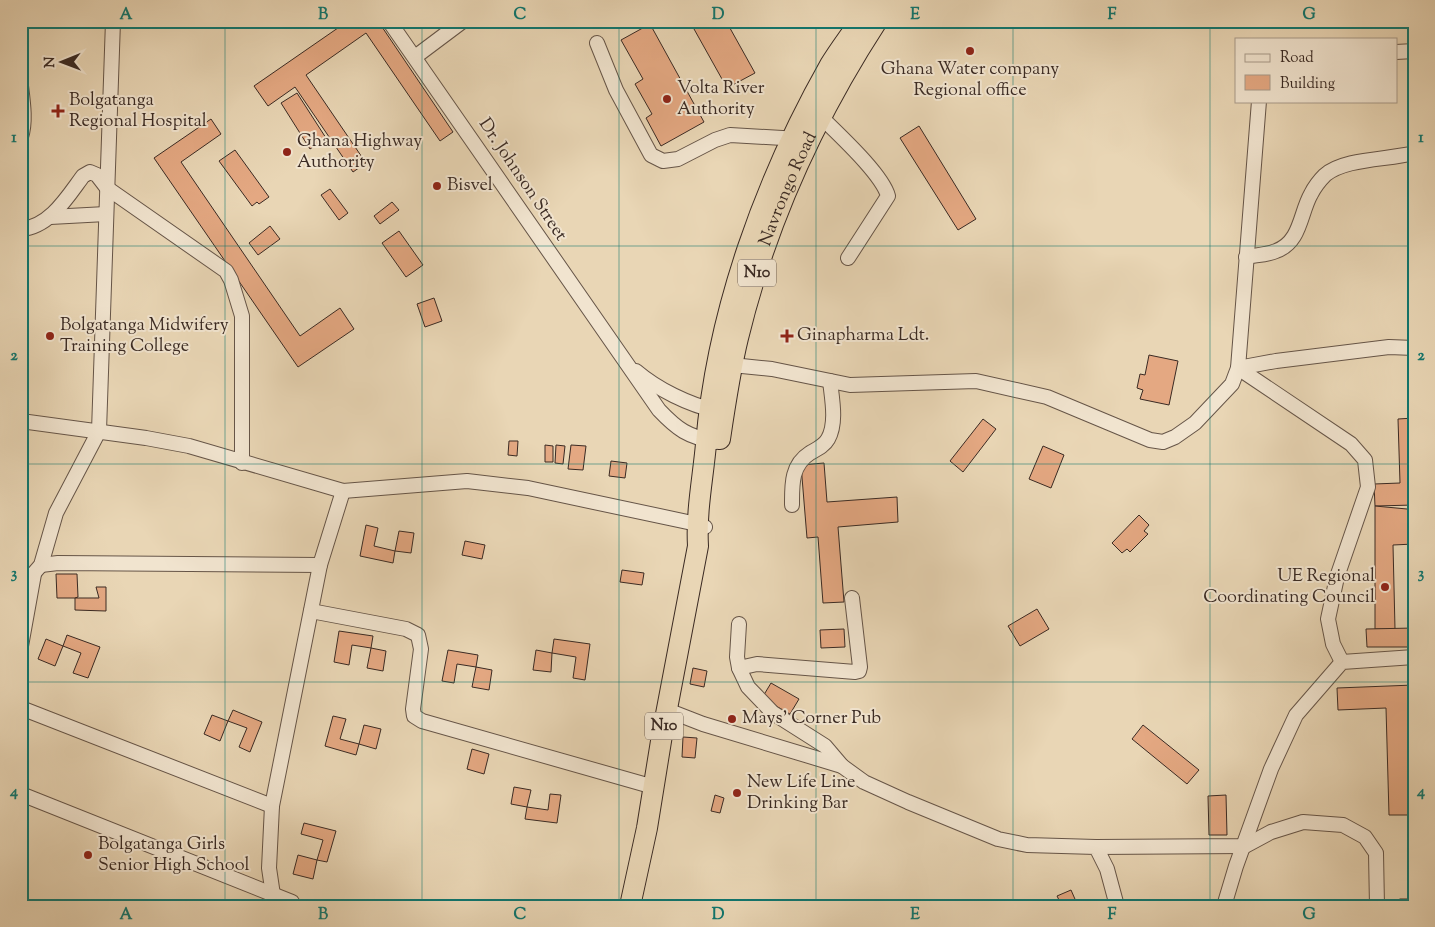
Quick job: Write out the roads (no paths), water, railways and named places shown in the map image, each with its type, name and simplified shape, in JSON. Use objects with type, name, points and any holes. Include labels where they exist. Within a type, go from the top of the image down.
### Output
[{"type":"highway","name":"Navrongo Road","points":[[717,411],[766,244],[787,191],[801,139],[831,64],[860,21]]},
{"type":"highway","name":"Navrongo Road","points":[[700,532],[717,411],[718,361],[740,274],[768,195],[801,139],[821,117],[877,21]]},
{"type":"highway","name":"N10","points":[[630,906],[647,828],[700,532]]},
{"type":"street","points":[[21,646],[38,569],[56,513],[99,431],[114,21]]},
{"type":"street","name":"Dr. Johnson Street","points":[[389,21],[659,410],[680,430],[693,437],[713,442]]},
{"type":"street","points":[[434,43],[444,21]]},
{"type":"street","points":[[415,57],[462,21]]},
{"type":"street","points":[[597,43],[616,90],[651,155],[663,161],[678,159],[715,140],[730,135],[801,139]]},
{"type":"street","points":[[1398,52],[1414,51]]},
{"type":"street","points":[[21,86],[23,132],[21,137]]},
{"type":"street","points":[[732,365],[772,369],[850,385],[976,381],[1047,396],[1150,440],[1163,442],[1176,437],[1195,423],[1232,384],[1238,368],[1259,102]]},
{"type":"street","points":[[821,117],[846,141],[886,189],[888,196],[848,258]]},
{"type":"street","points":[[1246,257],[1277,251],[1291,240],[1302,220],[1310,194],[1326,175],[1349,163],[1414,154]]},
{"type":"street","points":[[50,217],[83,176],[90,172],[98,175],[107,188],[226,271],[231,280],[242,316],[242,462]]},
{"type":"street","points":[[21,228],[26,228],[50,217],[106,214]]},
{"type":"street","points":[[1238,368],[1276,361],[1389,347],[1414,348]]},
{"type":"street","name":"Dr. Johnson Street","points":[[624,361],[655,386],[717,411]]},
{"type":"street","points":[[1238,368],[1351,444],[1365,460],[1368,487],[1337,577],[1328,619],[1333,644],[1342,662]]},
{"type":"street","points":[[792,505],[793,476],[804,457],[823,445],[829,438],[833,419],[830,381]]},
{"type":"street","points":[[21,421],[99,431],[188,446],[343,491],[467,481],[528,488],[700,532]]},
{"type":"street","points":[[273,894],[269,868],[272,806],[320,565],[343,491]]},
{"type":"street","points":[[21,588],[38,569],[58,563],[320,565]]},
{"type":"street","points":[[739,668],[757,664],[859,671],[852,598]]},
{"type":"street","points":[[311,611],[406,629],[418,635],[421,649],[413,709],[414,716],[422,721],[654,787]]},
{"type":"street","points":[[739,624],[737,657],[739,668],[748,687],[773,713],[825,746],[842,766],[864,782],[908,802],[998,839],[1027,845],[1096,847],[1244,846],[1271,832],[1303,822],[1343,825],[1365,837],[1376,853],[1377,906]]},
{"type":"street","points":[[1224,906],[1231,880],[1271,769],[1296,715],[1342,662],[1414,658]]},
{"type":"street","points":[[21,708],[272,806]]},
{"type":"street","points":[[667,710],[703,724],[842,766]]},
{"type":"street","points":[[21,794],[273,894],[292,902],[294,906]]},
{"type":"street","points":[[1096,847],[1107,870],[1117,906]]},
{"type":"place","name":"Ghana Water company Regional office","points":[[970,51]]},
{"type":"place","name":"Volta River Authority","points":[[667,99]]},
{"type":"place","name":"Bolgatanga Regional Hospital","points":[[58,111]]},
{"type":"place","name":"Ghana Highway Authority","points":[[287,152]]},
{"type":"place","name":"Bisvel","points":[[437,186]]},
{"type":"place","name":"Bolgatanga Midwifery Training College","points":[[50,336]]},
{"type":"place","name":"Ginapharma Ldt.","points":[[787,336]]},
{"type":"place","name":"UE Regional Coordinating Council","points":[[1385,587]]},
{"type":"place","name":"Mays' Corner Pub","points":[[732,719]]},
{"type":"place","name":"New Life Line Drinking Bar","points":[[737,793]]},
{"type":"place","name":"Bolgatanga Girls Senior High School","points":[[88,855]]}]
